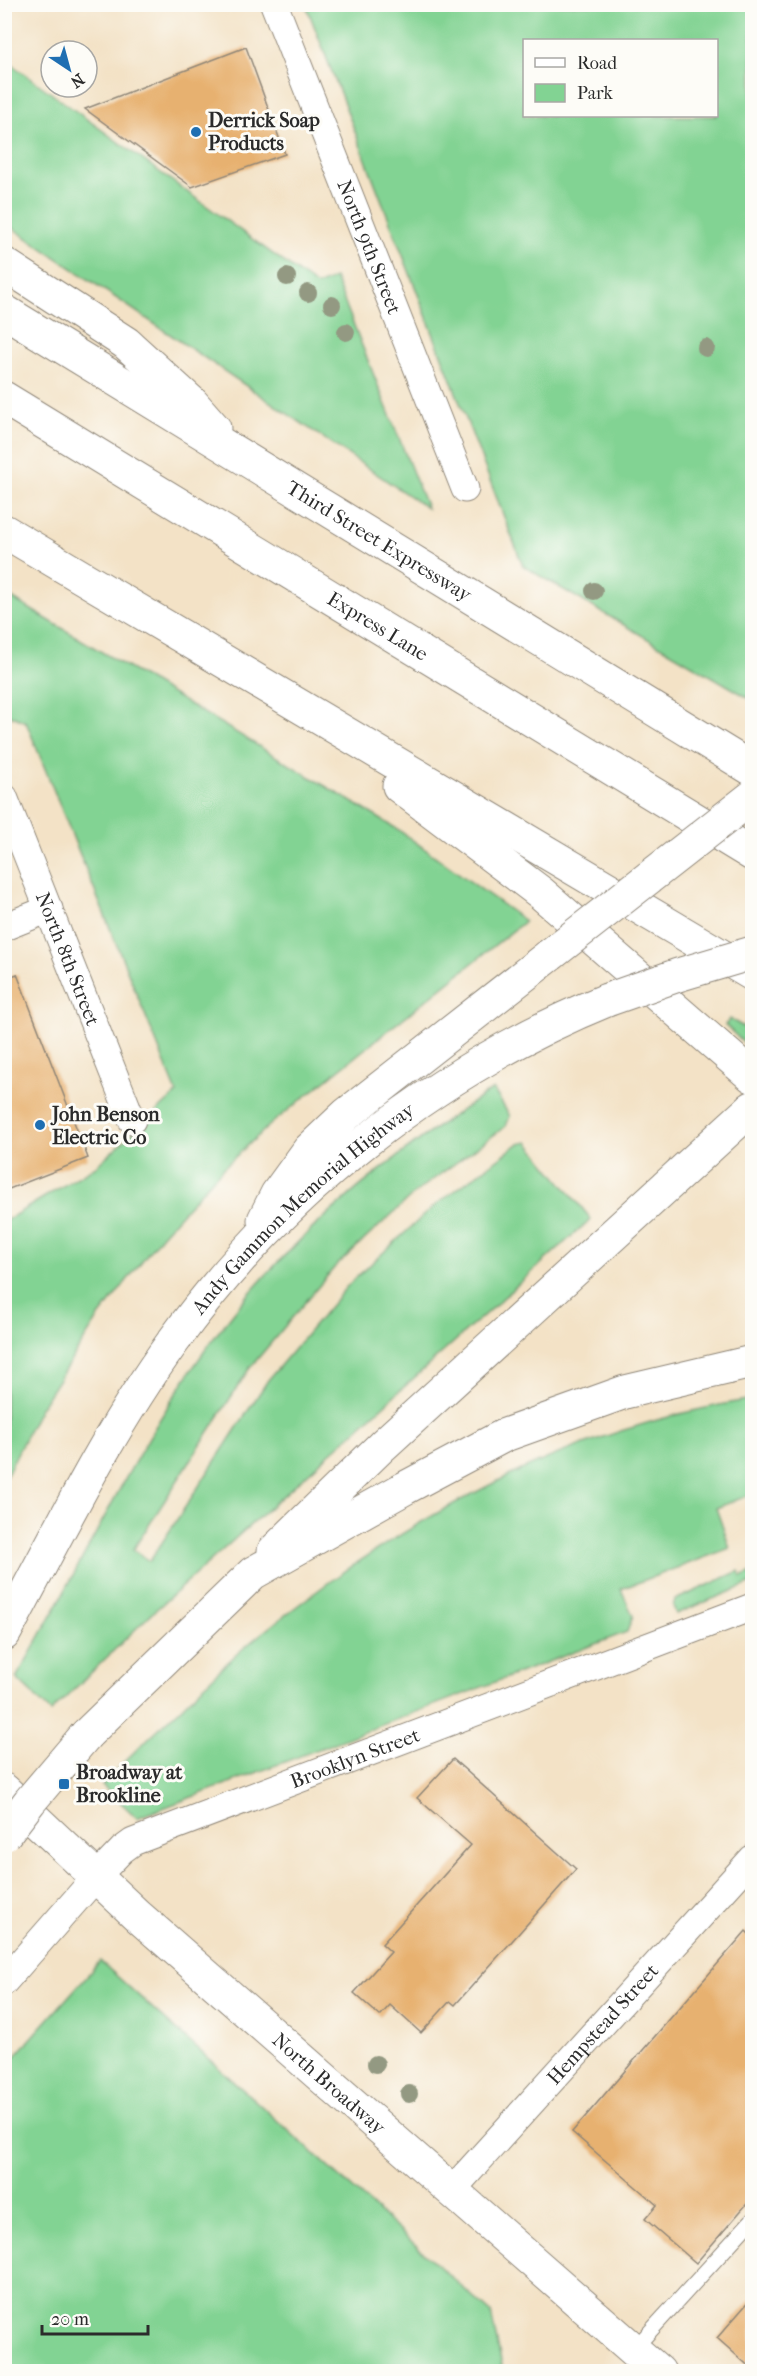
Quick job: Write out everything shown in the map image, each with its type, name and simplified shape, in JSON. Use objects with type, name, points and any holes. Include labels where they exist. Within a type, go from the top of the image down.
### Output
[{"type":"main road","points":[[4,264],[126,343],[192,403],[237,455]]},
{"type":"main road","name":"Third Street Expressway","points":[[4,311],[753,769]]},
{"type":"main road","name":"Express Lane","points":[[10,400],[753,854]]},
{"type":"main road","points":[[4,531],[753,974]]},
{"type":"main road","points":[[270,689],[541,893],[753,1076]]},
{"type":"main road","points":[[250,1248],[277,1194],[309,1150],[347,1114],[753,797]]},
{"type":"main road","name":"Andy Gammon Memorial Highway","points":[[4,1634],[135,1397],[189,1320],[250,1248],[334,1169],[423,1100],[506,1049],[607,1000],[678,975],[753,953]]},
{"type":"main road","points":[[4,1835],[86,1735],[253,1573],[315,1509],[748,1112]]},
{"type":"main road","points":[[253,1573],[505,1435],[625,1392],[753,1362]]},
{"type":"main road","name":"North Broadway","points":[[4,1790],[96,1877],[659,2372]]},
{"type":"street","name":"North 9th Street","points":[[274,4],[465,489]]},
{"type":"street","name":"North 8th Street","points":[[4,797],[132,1120]]},
{"type":"street","points":[[4,927],[48,909]]},
{"type":"street","name":"Brooklyn Street","points":[[4,1982],[122,1850],[144,1838],[753,1607]]},
{"type":"street","name":"Hempstead Street","points":[[452,2190],[753,1859]]},
{"type":"lane","points":[[634,2349],[753,2220]]},
{"type":"green space","points":[[306,5],[752,5],[752,700],[523,566]]},
{"type":"green space","points":[[4,59],[39,84],[39,99],[59,99],[317,286],[335,278],[427,508],[5,223]]},
{"type":"green space","points":[[5,594],[397,829],[525,921],[271,1124],[222,1169],[161,1236],[99,1317],[40,1408],[5,1478],[5,1221],[96,1166],[177,1093],[26,722],[5,713]]},
{"type":"green space","points":[[730,1019],[752,1032],[752,1051],[725,1025]]},
{"type":"green space","points":[[493,1089],[510,1116],[506,1126],[416,1192],[334,1268],[249,1369],[133,1550],[150,1561],[268,1380],[349,1284],[433,1207],[518,1144],[528,1142],[591,1219],[149,1616],[51,1712],[16,1678],[152,1433],[181,1385],[213,1339],[275,1265],[363,1183],[427,1134]]},
{"type":"green space","points":[[752,1399],[752,1494],[716,1508],[730,1548],[621,1589],[633,1616],[627,1632],[137,1818],[102,1785],[140,1746],[250,1643],[328,1583],[426,1519],[477,1491],[584,1444],[695,1410]]},
{"type":"green space","points":[[739,1571],[741,1577],[752,1572],[752,1583],[676,1614],[673,1606],[675,1600]]},
{"type":"green space","points":[[100,1961],[491,2313],[503,2371],[5,2371],[5,2068]]},
{"type":"building","name":"Derrick Soap Products","points":[[246,47],[285,154],[192,187],[85,109]]},
{"type":"building","name":"John Benson Electric Co","points":[[17,974],[88,1158],[4,1191],[4,979]]},
{"type":"building","points":[[453,1759],[576,1869],[455,2005],[450,2001],[421,2033],[390,2005],[380,2016],[354,1993],[391,1952],[382,1944],[471,1845],[417,1798]]},
{"type":"building","points":[[746,1931],[752,1937],[752,2198],[696,2263],[645,2219],[657,2205],[572,2132]]},
{"type":"building","points":[[752,2298],[752,2369],[717,2338]]},
{"type":"place","name":"Derrick Soap Products","points":[[196,132]]},
{"type":"place","name":"John Benson Electric Co","points":[[40,1125]]},
{"type":"place","name":"Broadway at Brookline","points":[[64,1784]]}]
